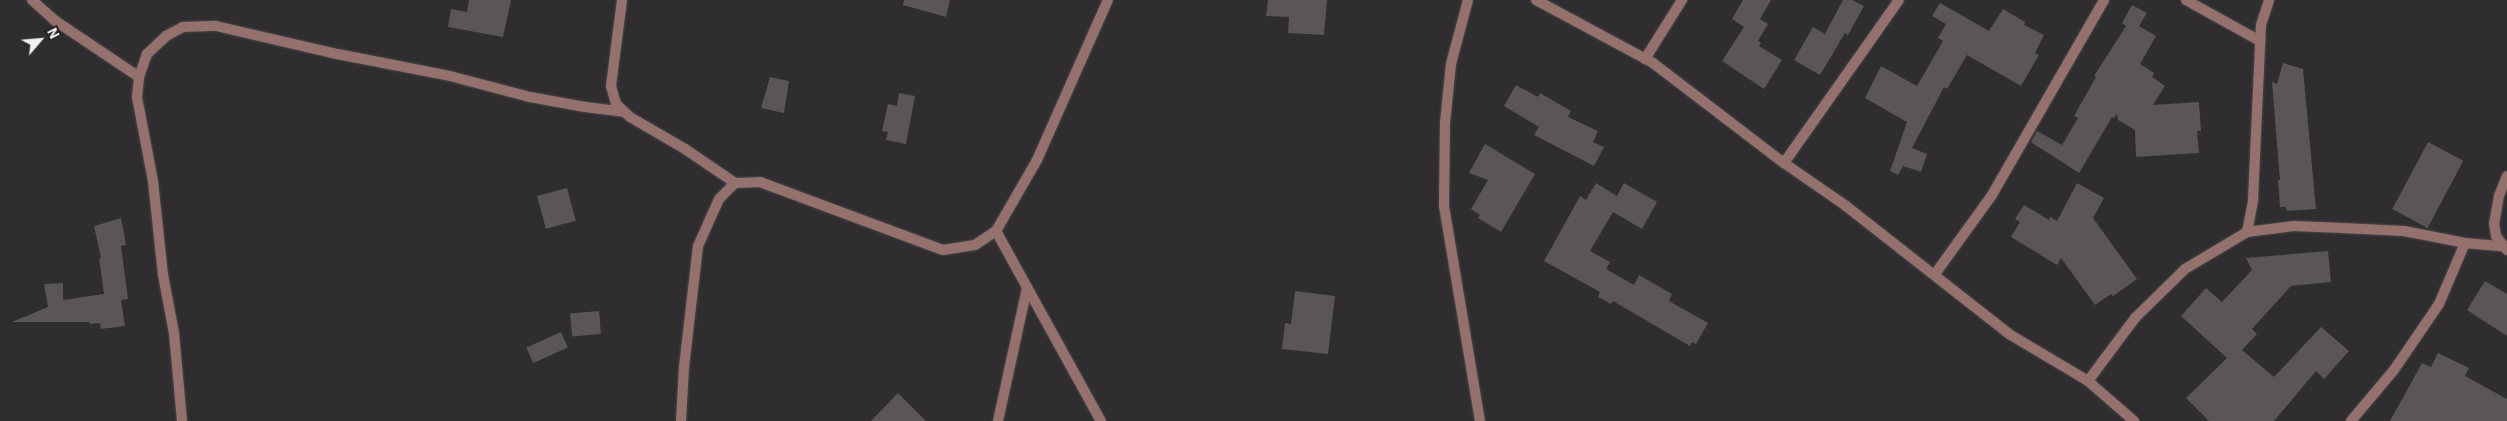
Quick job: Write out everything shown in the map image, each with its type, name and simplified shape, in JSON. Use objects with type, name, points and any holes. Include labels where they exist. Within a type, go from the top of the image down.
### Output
[{"type":"street","points":[[32,0],[54,20],[138,77]]},
{"type":"street","points":[[622,0],[611,86],[616,104],[624,112],[735,183],[760,182],[943,250],[975,245],[996,231],[1037,160],[1108,0]]},
{"type":"street","points":[[1468,0],[1451,64],[1445,123],[1444,206],[1480,421]]},
{"type":"street","points":[[1536,0],[1645,59],[1784,163],[1846,206],[2009,334],[2088,381],[2134,421]]},
{"type":"street","points":[[1645,59],[1682,0]]},
{"type":"street","points":[[1784,163],[1899,0]]},
{"type":"street","points":[[1934,274],[1992,195],[2104,0]]},
{"type":"street","points":[[2186,0],[2260,40]]},
{"type":"street","points":[[2248,232],[2253,200],[2261,25],[2269,0]]},
{"type":"street","points":[[182,421],[174,333],[163,275],[153,181],[137,97],[138,77],[146,54],[166,36],[183,27],[216,26],[332,53],[450,76],[530,97],[586,108],[624,112]]},
{"type":"street","points":[[2504,248],[2496,236],[2494,223],[2498,196],[2507,176]]},
{"type":"street","points":[[681,421],[684,367],[698,246],[719,199],[735,183]]},
{"type":"street","points":[[2088,381],[2135,318],[2185,269],[2248,232],[2294,226],[2404,232],[2504,248]]},
{"type":"street","points":[[996,231],[1101,421]]},
{"type":"street","points":[[2351,421],[2394,370],[2439,304],[2465,243]]},
{"type":"street","points":[[998,421],[1027,288]]},
{"type":"building","points":[[469,0],[511,0],[503,37],[448,27],[451,9],[467,12]]},
{"type":"building","points":[[904,0],[950,0],[946,17],[903,5]]},
{"type":"building","points":[[1268,0],[1327,0],[1324,35],[1288,33],[1289,17],[1266,16]]},
{"type":"building","points":[[1743,0],[1771,0],[1760,19],[1768,24],[1758,41],[1761,43],[1759,46],[1782,60],[1764,89],[1722,61],[1744,27],[1732,19]]},
{"type":"building","points":[[1843,0],[1852,0],[1864,6],[1848,35],[1845,33],[1820,75],[1794,60],[1813,27],[1825,34]]},
{"type":"building","points":[[1940,3],[1989,31],[2003,9],[2025,22],[2024,25],[2044,35],[2035,53],[2039,55],[2021,86],[1967,55],[1947,89],[1944,87],[1912,148],[1927,154],[1921,172],[1903,166],[1898,175],[1890,171],[1907,122],[1865,98],[1881,66],[1917,86],[1943,41],[1938,38],[1946,24],[1932,16]]},
{"type":"building","points":[[2132,5],[2147,13],[2139,26],[2156,36],[2140,64],[2154,73],[2152,77],[2165,86],[2153,105],[2199,102],[2201,131],[2197,131],[2199,153],[2136,157],[2135,130],[2118,120],[2117,114],[2114,118],[2112,117],[2079,173],[2031,142],[2037,131],[2062,145],[2078,118],[2074,116],[2096,77],[2094,76],[2126,26],[2122,23]]},
{"type":"building","points":[[2283,63],[2303,69],[2316,209],[2287,211],[2286,207],[2280,207],[2278,180],[2280,180],[2272,82],[2277,84]]},
{"type":"building","points":[[770,77],[789,81],[784,113],[761,108]]},
{"type":"building","points":[[1516,85],[1538,97],[1540,93],[1571,111],[1568,117],[1598,131],[1593,142],[1604,147],[1594,166],[1534,135],[1539,127],[1504,106]]},
{"type":"building","points":[[899,93],[915,96],[906,144],[886,140],[888,132],[882,131],[888,104],[897,106]]},
{"type":"building","points":[[2428,142],[2463,161],[2428,228],[2392,209]]},
{"type":"building","points":[[1485,144],[1535,174],[1501,232],[1478,218],[1480,215],[1471,209],[1488,180],[1469,173]]},
{"type":"building","points":[[1596,183],[1617,196],[1624,183],[1657,202],[1642,229],[1613,212],[1590,251],[1610,262],[1606,269],[1634,285],[1639,275],[1672,294],[1669,301],[1708,323],[1696,344],[1692,342],[1690,346],[1613,301],[1611,304],[1598,297],[1600,292],[1544,261],[1580,196],[1586,200]]},
{"type":"building","points":[[2077,183],[2104,198],[2093,218],[2137,279],[2113,296],[2111,294],[2095,305],[2061,258],[2057,265],[2011,237],[2020,222],[2015,219],[2024,205],[2049,220],[2050,217],[2057,221]]},
{"type":"building","points":[[567,188],[576,221],[546,229],[537,196]]},
{"type":"building","points":[[121,218],[126,245],[121,246],[128,299],[121,300],[125,326],[101,329],[100,323],[90,324],[89,322],[12,322],[48,307],[44,284],[63,283],[63,300],[104,294],[99,258],[101,258],[94,226]]},
{"type":"building","points":[[2328,251],[2331,282],[2291,286],[2252,329],[2257,334],[2242,350],[2274,377],[2321,327],[2349,351],[2324,379],[2316,371],[2274,421],[2209,421],[2186,398],[2227,358],[2181,316],[2206,288],[2222,302],[2252,270],[2246,258]]},
{"type":"building","points":[[2485,281],[2507,294],[2507,336],[2467,310]]},
{"type":"building","points":[[1295,291],[1335,296],[1328,354],[1282,349],[1285,323],[1291,324]]},
{"type":"building","points":[[599,311],[601,334],[572,336],[570,314]]},
{"type":"building","points":[[561,332],[568,348],[533,363],[526,347]]},
{"type":"building","points":[[2438,353],[2469,368],[2465,376],[2507,399],[2507,421],[2390,421],[2422,363],[2431,367]]},
{"type":"building","points":[[898,393],[926,421],[871,421]]}]
